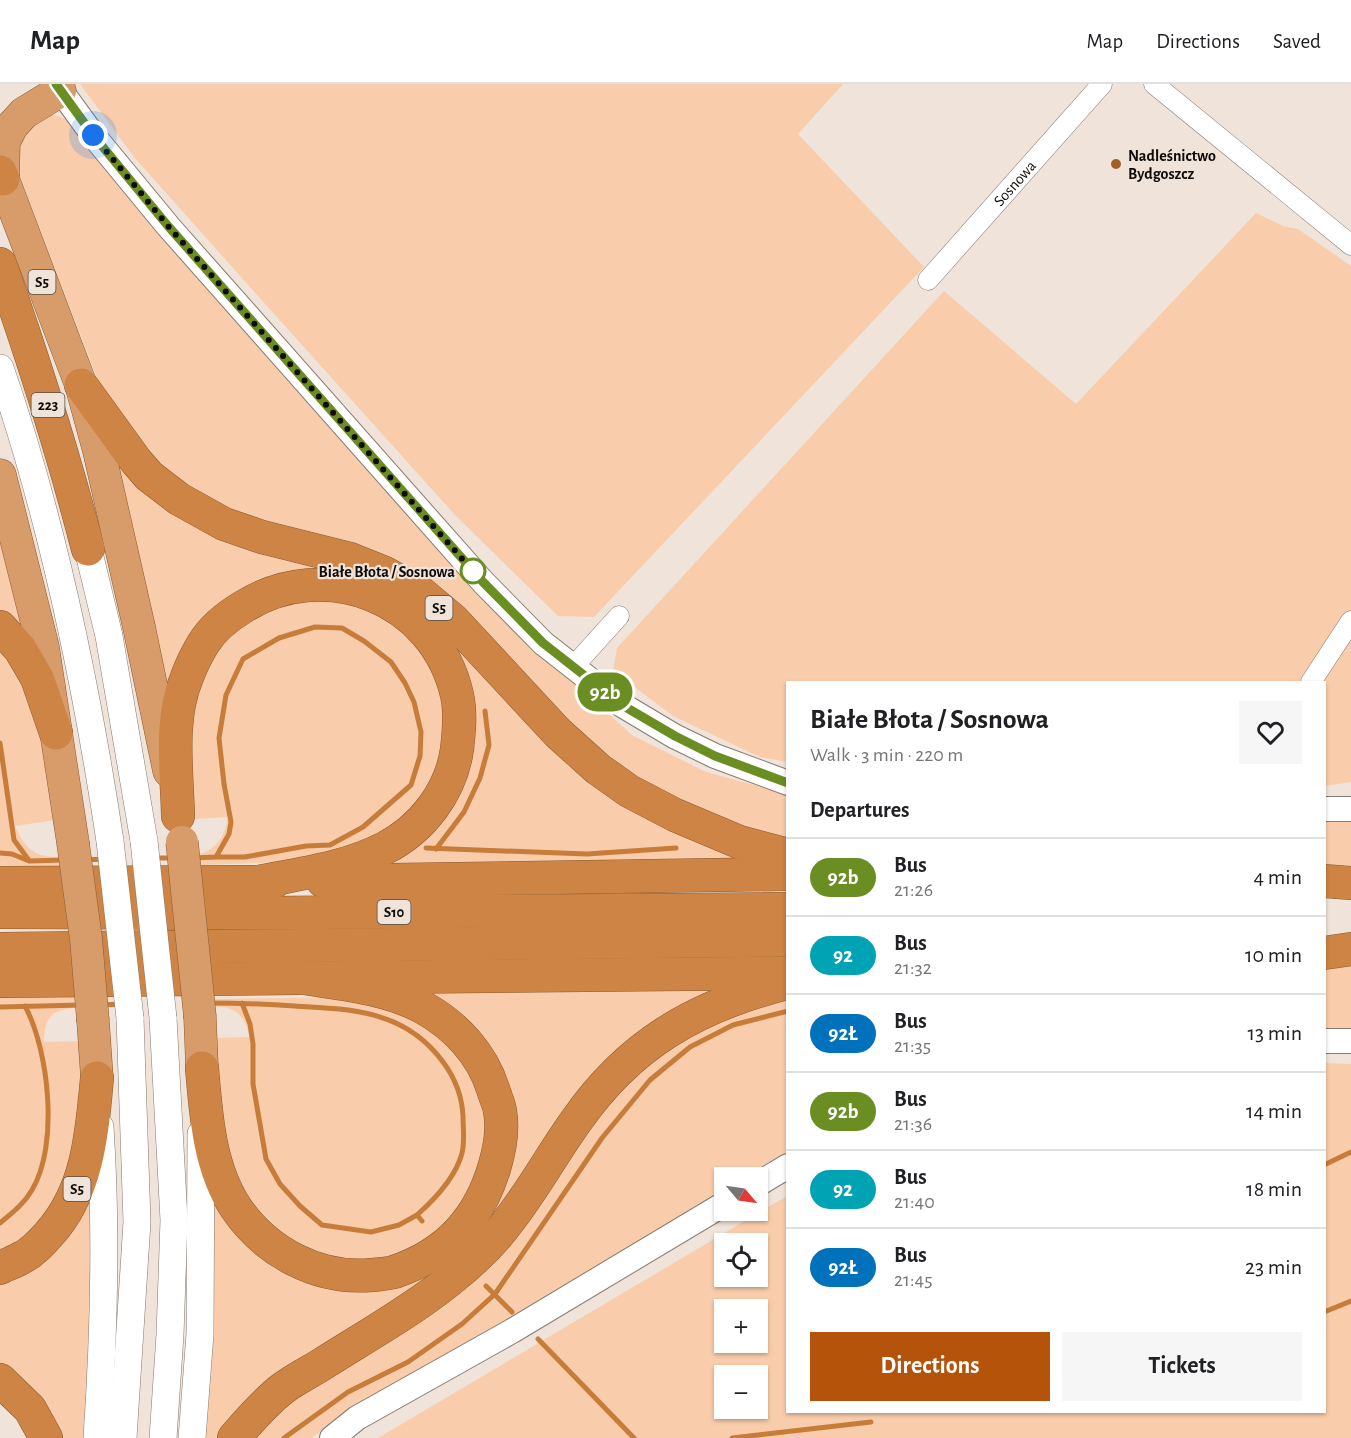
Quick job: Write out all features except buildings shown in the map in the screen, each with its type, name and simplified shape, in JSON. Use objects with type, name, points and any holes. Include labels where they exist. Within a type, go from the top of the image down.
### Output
[{"type":"highway","points":[[2,175],[4,142],[12,126],[24,113],[58,88]]},
{"type":"highway","name":"S5","points":[[2,175],[81,385],[149,476],[179,499],[224,525],[351,559],[385,573],[422,594],[453,620],[558,732],[598,769],[629,791],[675,815],[739,842],[786,854]]},
{"type":"highway","name":"223","points":[[0,264],[60,445],[88,549]]},
{"type":"highway","points":[[81,385],[99,451],[139,627],[180,829]]},
{"type":"highway","name":"S5","points":[[0,475],[43,647],[86,939],[96,1078],[93,1123],[84,1172],[72,1203],[57,1225],[40,1243],[23,1257],[0,1268]]},
{"type":"highway","points":[[253,883],[365,858],[387,847],[414,828],[433,808],[447,785],[455,761],[459,729],[457,696],[448,668],[431,638],[411,616],[384,600],[357,589],[320,584],[290,587],[258,597],[229,616],[203,642],[186,678],[176,721],[180,829],[200,1017],[207,1125],[220,1175],[236,1208],[259,1235],[279,1251],[303,1265],[337,1274],[362,1276],[393,1273],[445,1246],[472,1218],[489,1186],[500,1148],[500,1111],[489,1078],[468,1043],[449,1024],[423,1007],[380,990],[297,977]]},
{"type":"highway","points":[[0,627],[20,649],[37,678],[56,733]]},
{"type":"highway","points":[[0,883],[253,883],[786,874]]},
{"type":"highway","points":[[1326,880],[1351,883]]},
{"type":"highway","points":[[1326,903],[1351,903]]},
{"type":"highway","name":"S10","points":[[0,912],[264,913],[786,909]]},
{"type":"highway","points":[[1326,933],[1351,933]]},
{"type":"highway","name":"S10","points":[[0,949],[786,940]]},
{"type":"highway","points":[[1326,953],[1351,949]]},
{"type":"highway","points":[[0,981],[786,973]]},
{"type":"highway","points":[[234,1438],[282,1389],[436,1290],[481,1253],[509,1221],[577,1120],[604,1085],[648,1043],[686,1019],[731,999],[786,984]]},
{"type":"highway","points":[[0,1380],[30,1409],[46,1438]]},
{"type":"main road","name":"223","points":[[0,368],[57,565],[92,728],[110,841],[130,1018],[137,1222],[123,1438]]},
{"type":"main road","name":"223","points":[[88,549],[111,646],[144,841],[163,1018],[174,1220],[170,1335],[163,1438]]},
{"type":"main road","points":[[192,1438],[200,1334],[202,1068]]},
{"type":"main road","points":[[96,1078],[105,1199],[102,1364],[97,1438]]},
{"type":"street","name":"Sosnowa","points":[[928,280],[1102,84]]},
{"type":"street","points":[[1154,84],[1351,245]]},
{"type":"street","points":[[58,88],[93,135],[168,226],[478,576],[543,643],[622,705],[675,736],[715,756],[786,782]]},
{"type":"street","points":[[573,667],[619,616]]},
{"type":"street","points":[[1312,681],[1351,621]]},
{"type":"street","points":[[1326,809],[1351,809]]},
{"type":"street","points":[[1326,1041],[1351,1041]]},
{"type":"street","points":[[768,1178],[786,1167]]},
{"type":"street","points":[[332,1438],[357,1418],[512,1331],[714,1210]]},
{"type":"shaded area","points":[[80,84],[843,84],[798,134],[924,267],[594,617],[558,616],[455,515],[267,306],[134,157]]},
{"type":"shaded area","points":[[51,114],[72,121],[573,682],[632,735],[706,772],[786,794],[786,846],[741,834],[611,765],[509,660],[222,512],[158,474],[106,401],[18,173],[18,141],[20,135],[30,125]]},
{"type":"shaded area","points":[[1256,213],[1283,226],[1298,229],[1351,266],[1351,782],[1326,786],[1326,681],[786,681],[786,762],[760,757],[673,716],[613,671],[617,648],[944,291],[1076,404]]},
{"type":"shaded area","points":[[106,447],[135,479],[414,599],[570,754],[776,864],[360,870],[464,764],[428,621],[258,586],[168,704]]},
{"type":"shaded area","points":[[0,513],[30,631],[0,613]]},
{"type":"shaded area","points":[[344,595],[412,632],[447,700],[439,777],[389,836],[313,861],[200,865],[199,854],[216,845],[225,830],[228,817],[194,819],[186,726],[207,652],[267,603]]},
{"type":"shaded area","points":[[0,642],[39,718],[56,820],[15,826],[23,841],[32,851],[44,856],[61,857],[62,868],[0,869]]},
{"type":"shaded area","points":[[1326,820],[1351,820],[1351,869],[1326,867]]},
{"type":"shaded area","points":[[1351,959],[1351,1033],[1326,1033],[1326,962]]},
{"type":"shaded area","points":[[743,985],[698,1004],[480,1242],[219,1438],[199,1438],[212,1177],[281,1265],[442,1261],[507,1094],[398,988]]},
{"type":"shaded area","points":[[786,994],[786,1155],[766,1167],[714,1167],[714,1198],[536,1306],[323,1429],[312,1438],[248,1438],[264,1420],[453,1290],[587,1126],[630,1079],[699,1027]]},
{"type":"shaded area","points":[[76,995],[77,1008],[61,1010],[51,1016],[44,1033],[44,1042],[81,1041],[86,1108],[53,1216],[0,1257],[0,996]]},
{"type":"shaded area","points":[[347,997],[399,1009],[456,1046],[488,1111],[488,1159],[455,1223],[394,1261],[322,1260],[261,1222],[236,1180],[217,1111],[215,1038],[249,1037],[242,1018],[228,1008],[214,1007],[213,999]]},
{"type":"shaded area","points":[[1326,1063],[1351,1064],[1351,1438],[378,1438],[714,1239],[714,1287],[768,1287],[768,1233],[724,1233],[745,1221],[768,1221],[768,1207],[786,1197],[786,1413],[1326,1413]]},
{"type":"shaded area","points":[[92,1183],[95,1244],[87,1438],[62,1438],[0,1365],[0,1279]]},
{"type":"waterway","points":[[192,858],[245,857],[306,846],[330,845],[363,827],[411,785],[420,756],[421,732],[414,702],[391,662],[364,641],[342,628],[315,627],[279,638],[243,659],[226,695],[219,738],[231,822],[229,834],[216,857]]},
{"type":"waterway","points":[[436,849],[464,812],[480,778],[489,745],[485,711]]},
{"type":"waterway","points":[[0,743],[14,840],[28,859]]},
{"type":"waterway","points":[[426,848],[587,854],[676,848]]},
{"type":"waterway","points":[[0,853],[12,854],[29,861],[66,860]]},
{"type":"waterway","points":[[153,858],[174,858]]},
{"type":"waterway","points":[[84,860],[105,859]]},
{"type":"waterway","points":[[209,1003],[284,1005],[358,1012],[395,1023],[412,1032],[428,1045],[443,1062],[457,1088],[461,1101],[464,1135],[462,1153],[455,1171],[438,1195],[417,1215]]},
{"type":"waterway","points":[[242,1003],[250,1024],[253,1044],[253,1084],[266,1159],[280,1184],[322,1225],[371,1232],[399,1225],[417,1215],[422,1221]]},
{"type":"waterway","points":[[101,1005],[121,1004]]},
{"type":"waterway","points":[[0,1007],[82,1005]]},
{"type":"waterway","points":[[0,1223],[29,1195],[40,1171],[46,1149],[48,1098],[45,1072],[40,1047],[25,1006]]},
{"type":"waterway","points":[[284,1438],[348,1392],[408,1362],[462,1324],[495,1294],[602,1138],[650,1080],[690,1047],[733,1025],[786,1012]]},
{"type":"waterway","points":[[1326,1164],[1351,1152]]},
{"type":"waterway","points":[[486,1286],[512,1312]]},
{"type":"waterway","points":[[1326,1311],[1351,1301]]},
{"type":"waterway","points":[[538,1339],[634,1438]]},
{"type":"waterway","points":[[732,1438],[871,1422]]},
{"type":"bus line","name":"92b","points":[[56,84],[93,135],[168,226],[483,582],[543,643],[622,705],[675,736],[715,756],[786,782]]},
{"type":"place","name":"Nadleśnictwo Bydgoszcz","points":[[1116,164]]},
{"type":"place","name":"Białe Błota / Sosnowa","points":[[473,571]]},
{"type":"route","points":[[93,135],[168,226],[473,571]]}]
